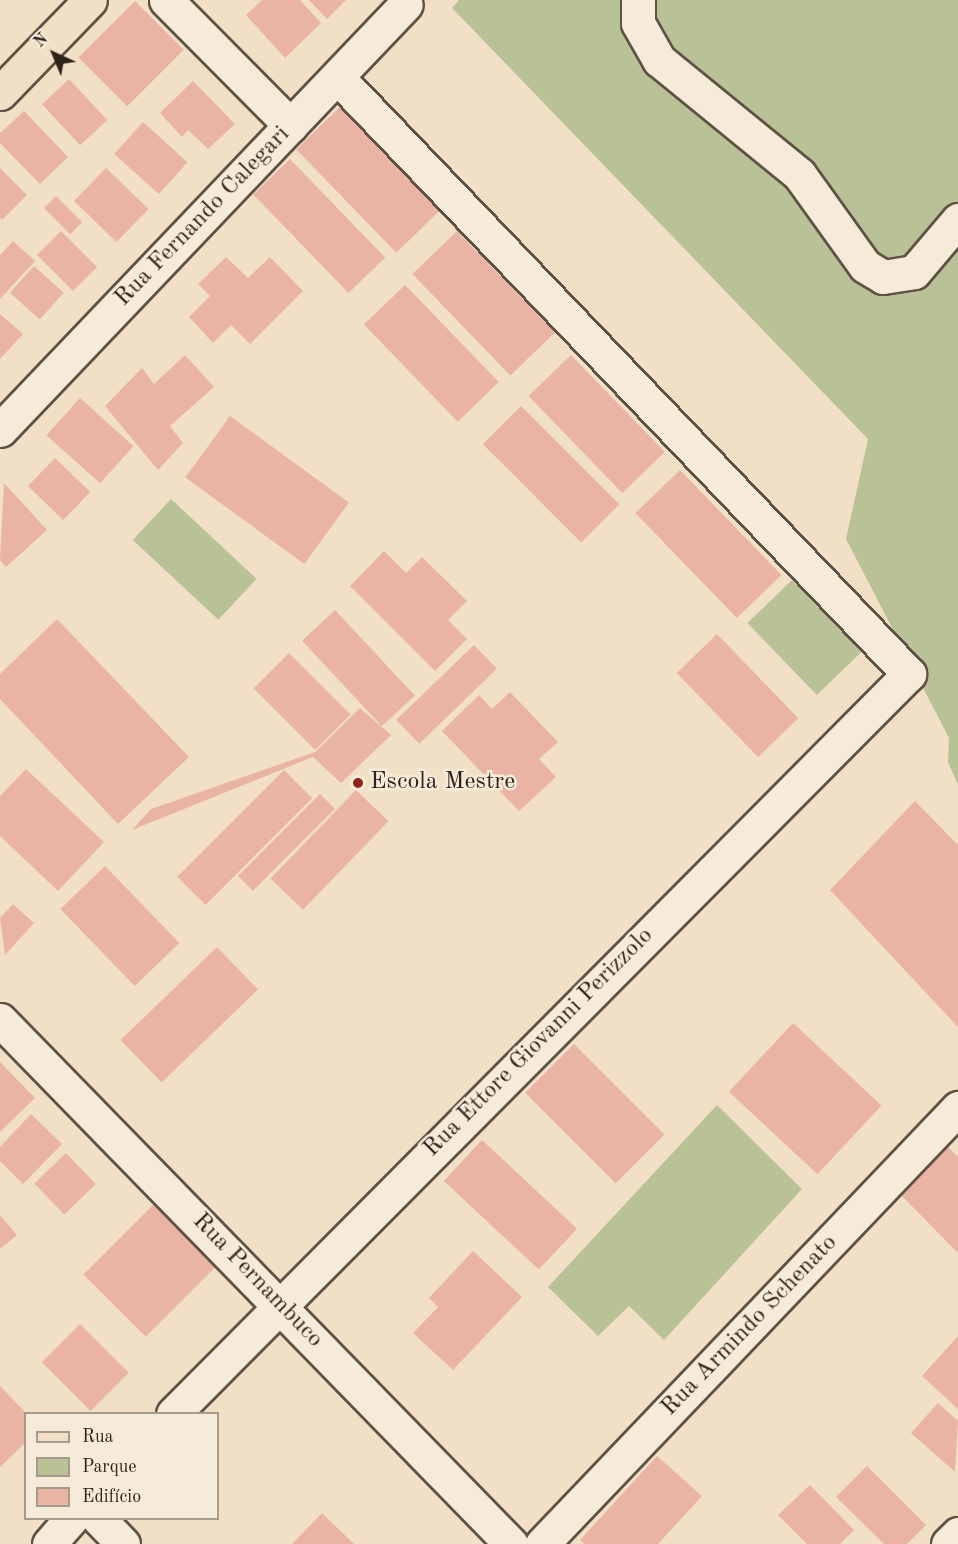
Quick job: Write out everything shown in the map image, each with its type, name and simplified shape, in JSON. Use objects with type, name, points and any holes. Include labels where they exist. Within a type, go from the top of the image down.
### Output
[{"type":"main road","points":[[0,93],[90,0]]},
{"type":"street","points":[[166,0],[291,126]]},
{"type":"street","points":[[638,0],[638,23],[659,60],[799,174],[865,266],[883,277],[914,272],[958,220]]},
{"type":"street","name":"Rua Fernando Calegari","points":[[0,430],[406,4]]},
{"type":"street","name":"Rua Ettore Giovanni Perizzolo","points":[[174,1412],[279,1302],[909,674],[337,77]]},
{"type":"street","name":"Rua Pernambuco","points":[[0,1020],[279,1302],[511,1544]]},
{"type":"street","name":"Rua Armindo Schenato","points":[[542,1544],[958,1108]]},
{"type":"street","points":[[49,1544],[70,1520]]},
{"type":"street","points":[[100,1520],[123,1544]]},
{"type":"street","points":[[948,1544],[958,1534]]},
{"type":"green space","points":[[459,0],[958,0],[958,785],[948,762],[949,738],[846,539],[868,439],[452,8]]},
{"type":"green space","points":[[171,499],[257,579],[218,620],[133,540]]},
{"type":"green space","points":[[792,580],[861,652],[817,695],[747,623]]},
{"type":"green space","points":[[717,1105],[802,1189],[664,1340],[629,1306],[598,1336],[548,1287]]},
{"type":"building","points":[[262,0],[300,0],[321,23],[285,58],[246,15]]},
{"type":"building","points":[[309,0],[346,0],[327,19]]},
{"type":"building","points":[[135,1],[184,50],[127,106],[78,58]]},
{"type":"building","points":[[69,79],[107,120],[80,145],[42,104]]},
{"type":"building","points":[[193,81],[235,124],[208,149],[188,130],[182,137],[160,113]]},
{"type":"building","points":[[343,104],[443,208],[396,253],[296,149]]},
{"type":"building","points":[[24,111],[68,157],[40,184],[0,143],[0,133]]},
{"type":"building","points":[[143,122],[188,162],[159,194],[114,154]]},
{"type":"building","points":[[290,159],[385,258],[348,293],[253,194]]},
{"type":"building","points":[[0,168],[27,195],[2,220],[0,218]]},
{"type":"building","points":[[106,168],[148,209],[116,242],[74,201]]},
{"type":"building","points":[[56,196],[82,222],[70,234],[44,208]]},
{"type":"building","points":[[61,231],[97,267],[73,291],[37,255]]},
{"type":"building","points":[[457,231],[555,332],[510,375],[412,274]]},
{"type":"building","points":[[13,241],[35,261],[0,299],[0,255]]},
{"type":"building","points":[[226,257],[248,278],[270,257],[303,291],[250,344],[231,325],[213,343],[189,317],[210,296],[198,284]]},
{"type":"building","points":[[34,266],[64,293],[40,320],[10,293]]},
{"type":"building","points":[[405,285],[499,382],[458,422],[364,325]]},
{"type":"building","points":[[0,314],[23,334],[0,359]]},
{"type":"building","points":[[185,355],[214,387],[170,426],[183,443],[158,470],[105,406],[142,368],[154,384]]},
{"type":"building","points":[[571,355],[665,452],[622,493],[529,396]]},
{"type":"building","points":[[80,398],[134,446],[100,483],[47,435]]},
{"type":"building","points":[[521,406],[619,504],[581,542],[483,444]]},
{"type":"building","points":[[230,416],[349,502],[304,564],[185,477]]},
{"type":"building","points":[[55,458],[90,492],[63,520],[28,486]]},
{"type":"building","points":[[680,470],[781,575],[737,618],[635,513]]},
{"type":"building","points":[[4,483],[47,530],[6,567],[0,560]]},
{"type":"building","points":[[384,551],[406,573],[422,557],[467,601],[448,620],[467,639],[435,671],[350,586]]},
{"type":"building","points":[[335,610],[415,696],[382,726],[302,641]]},
{"type":"building","points":[[57,619],[189,757],[118,824],[0,699],[0,674]]},
{"type":"building","points":[[717,634],[798,718],[758,757],[677,673]]},
{"type":"building","points":[[474,645],[497,669],[419,744],[396,720]]},
{"type":"building","points":[[289,653],[351,715],[315,750],[254,688]]},
{"type":"building","points":[[510,692],[558,742],[539,759],[556,777],[519,811],[442,731],[479,695],[492,709]]},
{"type":"building","points":[[360,708],[391,735],[341,783],[313,757],[132,830],[151,809],[315,752]]},
{"type":"building","points":[[26,769],[104,842],[58,891],[0,836],[0,796]]},
{"type":"building","points":[[284,770],[312,798],[206,905],[177,877]]},
{"type":"building","points":[[356,790],[388,821],[303,910],[271,878]]},
{"type":"building","points":[[320,794],[335,809],[253,891],[238,876]]},
{"type":"building","points":[[915,801],[958,845],[958,1027],[830,890]]},
{"type":"building","points":[[105,866],[179,943],[135,986],[60,909]]},
{"type":"building","points":[[13,904],[34,923],[5,955],[0,918]]},
{"type":"building","points":[[217,947],[258,989],[162,1083],[121,1040]]},
{"type":"building","points":[[793,1023],[881,1106],[817,1174],[729,1092]]},
{"type":"building","points":[[574,1044],[665,1135],[616,1183],[525,1093]]},
{"type":"building","points":[[0,1062],[35,1098],[0,1132]]},
{"type":"building","points":[[31,1114],[62,1144],[23,1184],[0,1161],[0,1147]]},
{"type":"building","points":[[482,1140],[577,1229],[539,1270],[444,1181]]},
{"type":"building","points":[[947,1146],[958,1157],[958,1253],[899,1193]]},
{"type":"building","points":[[66,1153],[96,1184],[64,1214],[34,1184]]},
{"type":"building","points":[[164,1194],[226,1256],[146,1337],[83,1275]]},
{"type":"building","points":[[0,1215],[17,1235],[0,1249]]},
{"type":"building","points":[[473,1251],[522,1297],[453,1370],[413,1333],[438,1307],[429,1298]]},
{"type":"building","points":[[80,1324],[129,1373],[91,1411],[42,1362]]},
{"type":"building","points":[[958,1336],[958,1409],[922,1376]]},
{"type":"building","points":[[0,1386],[25,1412],[24,1444],[0,1467]]},
{"type":"building","points":[[938,1403],[958,1421],[955,1472],[911,1433]]},
{"type":"building","points":[[657,1456],[702,1496],[658,1544],[585,1544],[580,1540]]},
{"type":"building","points":[[867,1466],[926,1525],[907,1544],[884,1544],[836,1497]]},
{"type":"building","points":[[810,1485],[854,1530],[840,1544],[807,1544],[778,1515]]},
{"type":"building","points":[[322,1513],[354,1544],[292,1544]]},
{"type":"place","name":"Escola Mestre","points":[[358,783]]}]
